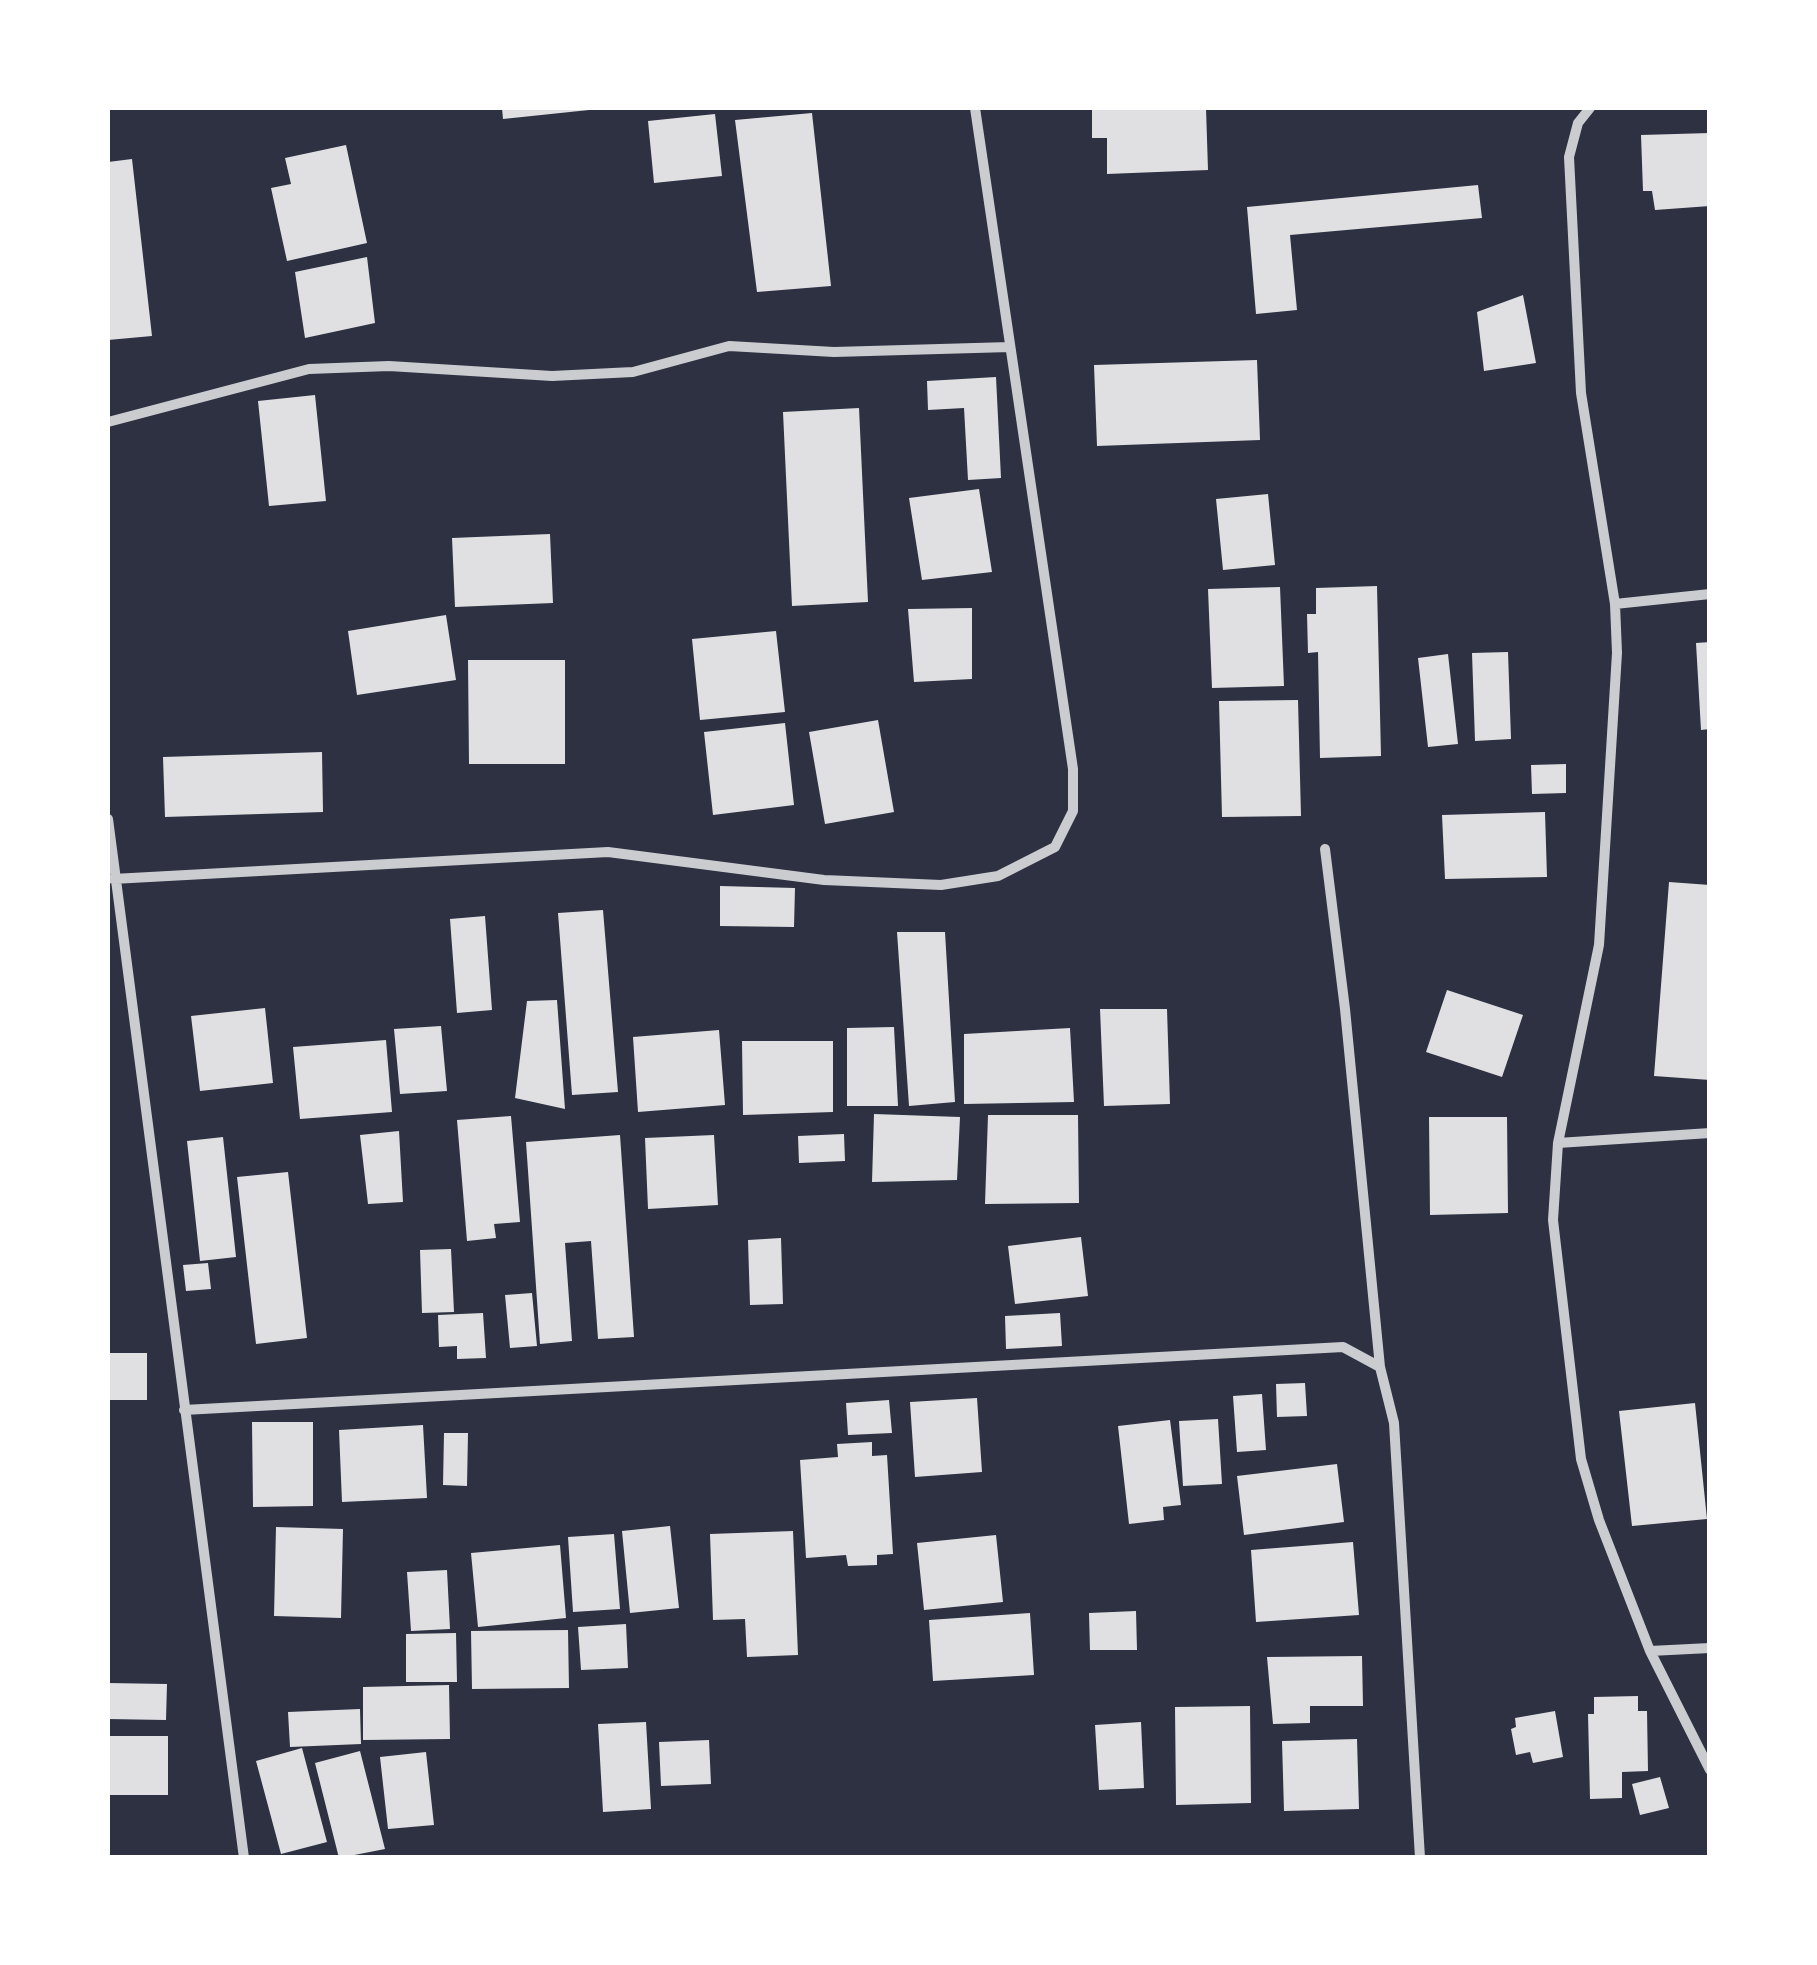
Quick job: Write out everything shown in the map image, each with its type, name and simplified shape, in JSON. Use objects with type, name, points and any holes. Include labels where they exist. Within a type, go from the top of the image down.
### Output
[{"type":"street","points":[[113,879],[608,852],[824,880],[941,885],[998,876],[1055,848],[1073,811],[1073,769],[975,108]]},
{"type":"street","points":[[1590,108],[1578,123],[1569,157],[1581,393],[1615,604],[1617,654],[1600,945],[1558,1144],[1553,1220],[1581,1459],[1599,1520],[1650,1651],[1710,1770]]},
{"type":"street","points":[[108,422],[309,369],[389,366],[552,376],[632,372],[729,346],[834,352],[1010,347]]},
{"type":"street","points":[[1615,604],[1710,594]]},
{"type":"street","points":[[108,819],[244,1858]]},
{"type":"street","points":[[1325,849],[1380,1367],[1394,1423],[1420,1858]]},
{"type":"street","points":[[1558,1144],[1710,1133]]},
{"type":"street","points":[[184,1410],[1343,1347],[1380,1367]]},
{"type":"street","points":[[1650,1651],[1710,1648]]},
{"type":"building","points":[[502,108],[589,108],[589,110],[503,119]]},
{"type":"building","points":[[1092,108],[1206,108],[1208,170],[1107,174],[1107,138],[1092,138]]},
{"type":"building","points":[[812,113],[831,286],[757,292],[735,120]]},
{"type":"building","points":[[715,114],[722,176],[654,183],[648,121]]},
{"type":"building","points":[[1710,133],[1710,206],[1655,210],[1652,191],[1643,191],[1641,135]]},
{"type":"building","points":[[346,145],[367,243],[287,261],[271,188],[291,184],[285,158]]},
{"type":"building","points":[[132,159],[152,336],[108,340],[108,162]]},
{"type":"building","points":[[1478,185],[1482,218],[1290,235],[1297,310],[1256,314],[1247,207]]},
{"type":"building","points":[[367,257],[375,323],[305,338],[295,272]]},
{"type":"building","points":[[1523,295],[1536,363],[1484,371],[1477,312]]},
{"type":"building","points":[[1257,360],[1260,440],[1097,446],[1094,365]]},
{"type":"building","points":[[996,377],[1001,478],[968,480],[964,408],[928,410],[927,381]]},
{"type":"building","points":[[315,395],[326,501],[269,506],[258,401]]},
{"type":"building","points":[[859,408],[868,602],[792,606],[783,412]]},
{"type":"building","points":[[979,489],[992,572],[922,580],[909,498]]},
{"type":"building","points":[[1268,494],[1275,565],[1223,570],[1216,499]]},
{"type":"building","points":[[550,534],[553,603],[455,607],[452,538]]},
{"type":"building","points":[[1377,586],[1381,756],[1320,758],[1318,652],[1308,653],[1307,614],[1316,614],[1316,588]]},
{"type":"building","points":[[1280,587],[1284,686],[1212,688],[1208,589]]},
{"type":"building","points":[[972,608],[972,679],[914,682],[908,609]]},
{"type":"building","points":[[446,615],[456,680],[357,695],[348,631]]},
{"type":"building","points":[[776,631],[785,712],[700,720],[692,639]]},
{"type":"building","points":[[1710,642],[1710,729],[1701,730],[1696,643]]},
{"type":"building","points":[[1508,652],[1511,739],[1475,741],[1472,653]]},
{"type":"building","points":[[1448,654],[1458,744],[1428,747],[1418,658]]},
{"type":"building","points":[[468,660],[565,660],[565,764],[469,764]]},
{"type":"building","points":[[1298,700],[1301,816],[1222,817],[1219,701]]},
{"type":"building","points":[[878,720],[894,812],[825,824],[809,732]]},
{"type":"building","points":[[785,723],[794,805],[713,815],[704,732]]},
{"type":"building","points":[[322,752],[323,812],[165,817],[163,757]]},
{"type":"building","points":[[1566,764],[1566,793],[1532,794],[1531,765]]},
{"type":"building","points":[[1545,812],[1547,877],[1445,879],[1442,815]]},
{"type":"building","points":[[1669,882],[1710,885],[1710,1080],[1654,1076]]},
{"type":"building","points":[[720,886],[795,888],[794,927],[720,926]]},
{"type":"building","points":[[603,910],[618,1092],[572,1095],[558,913]]},
{"type":"building","points":[[485,916],[492,1010],[457,1013],[450,919]]},
{"type":"building","points":[[897,932],[945,932],[955,1102],[909,1106]]},
{"type":"building","points":[[1447,990],[1523,1015],[1502,1077],[1426,1052]]},
{"type":"building","points":[[557,1000],[565,1109],[515,1098],[527,1001]]},
{"type":"building","points":[[265,1008],[273,1083],[200,1091],[191,1016]]},
{"type":"building","points":[[1100,1009],[1167,1009],[1170,1104],[1104,1106]]},
{"type":"building","points":[[441,1026],[447,1091],[400,1094],[394,1029]]},
{"type":"building","points":[[894,1027],[898,1106],[847,1106],[847,1028]]},
{"type":"building","points":[[1070,1028],[1074,1102],[964,1104],[964,1034]]},
{"type":"building","points":[[719,1030],[725,1105],[638,1112],[633,1037]]},
{"type":"building","points":[[386,1040],[392,1112],[300,1119],[293,1047]]},
{"type":"building","points":[[742,1041],[833,1041],[833,1112],[743,1115]]},
{"type":"building","points":[[874,1114],[960,1117],[957,1180],[872,1182]]},
{"type":"building","points":[[988,1115],[1078,1115],[1079,1203],[985,1204]]},
{"type":"building","points":[[511,1116],[520,1222],[494,1224],[496,1238],[467,1241],[457,1120]]},
{"type":"building","points":[[1429,1117],[1507,1117],[1508,1213],[1430,1215]]},
{"type":"building","points":[[399,1131],[403,1202],[368,1204],[360,1135]]},
{"type":"building","points":[[844,1134],[845,1161],[799,1163],[798,1136]]},
{"type":"building","points":[[620,1135],[634,1337],[598,1339],[591,1241],[565,1243],[572,1341],[540,1344],[526,1142]]},
{"type":"building","points":[[714,1135],[718,1205],[648,1209],[645,1138]]},
{"type":"building","points":[[223,1137],[236,1257],[200,1261],[187,1141]]},
{"type":"building","points":[[288,1172],[307,1338],[256,1344],[237,1177]]},
{"type":"building","points":[[1081,1237],[1088,1296],[1015,1304],[1008,1246]]},
{"type":"building","points":[[781,1238],[783,1304],[750,1305],[748,1240]]},
{"type":"building","points":[[451,1249],[454,1312],[422,1313],[420,1250]]},
{"type":"building","points":[[208,1263],[211,1289],[186,1291],[183,1265]]},
{"type":"building","points":[[532,1293],[537,1346],[510,1348],[505,1295]]},
{"type":"building","points":[[483,1313],[486,1358],[457,1359],[457,1346],[439,1347],[438,1315]]},
{"type":"building","points":[[1060,1313],[1062,1346],[1006,1349],[1005,1316]]},
{"type":"building","points":[[108,1353],[147,1353],[147,1400],[108,1400]]},
{"type":"building","points":[[1305,1383],[1307,1416],[1277,1417],[1276,1384]]},
{"type":"building","points":[[1262,1394],[1266,1450],[1237,1452],[1233,1396]]},
{"type":"building","points":[[977,1398],[982,1472],[915,1477],[910,1402]]},
{"type":"building","points":[[889,1400],[892,1433],[848,1435],[846,1403]]},
{"type":"building","points":[[1695,1403],[1707,1519],[1632,1526],[1619,1411]]},
{"type":"building","points":[[1218,1419],[1222,1484],[1183,1486],[1179,1421]]},
{"type":"building","points":[[1170,1420],[1181,1505],[1163,1507],[1164,1520],[1129,1524],[1118,1426]]},
{"type":"building","points":[[252,1422],[313,1422],[313,1506],[253,1507]]},
{"type":"building","points":[[423,1425],[427,1498],[342,1502],[339,1430]]},
{"type":"building","points":[[444,1433],[468,1433],[467,1486],[443,1485]]},
{"type":"building","points":[[872,1442],[872,1456],[887,1455],[893,1554],[877,1555],[877,1565],[848,1566],[846,1555],[806,1558],[800,1460],[838,1457],[837,1444]]},
{"type":"building","points":[[1337,1464],[1344,1522],[1244,1535],[1237,1476]]},
{"type":"building","points":[[670,1526],[679,1608],[630,1613],[622,1531]]},
{"type":"building","points":[[276,1527],[343,1529],[341,1618],[274,1616]]},
{"type":"building","points":[[793,1531],[798,1655],[747,1657],[745,1619],[713,1620],[710,1534]]},
{"type":"building","points":[[614,1534],[620,1609],[573,1612],[568,1537]]},
{"type":"building","points":[[996,1535],[1003,1602],[924,1610],[917,1543]]},
{"type":"building","points":[[1353,1542],[1359,1615],[1256,1622],[1251,1550]]},
{"type":"building","points":[[560,1545],[566,1618],[478,1627],[471,1553]]},
{"type":"building","points":[[447,1570],[450,1629],[411,1631],[407,1572]]},
{"type":"building","points":[[1136,1611],[1137,1650],[1090,1650],[1089,1613]]},
{"type":"building","points":[[1030,1613],[1034,1675],[933,1681],[929,1620]]},
{"type":"building","points":[[626,1624],[628,1668],[581,1670],[578,1627]]},
{"type":"building","points":[[568,1630],[569,1688],[472,1689],[471,1631]]},
{"type":"building","points":[[456,1633],[457,1682],[406,1682],[406,1634]]},
{"type":"building","points":[[1362,1656],[1363,1706],[1310,1706],[1310,1723],[1273,1724],[1267,1657]]},
{"type":"building","points":[[108,1683],[167,1684],[166,1720],[108,1719]]},
{"type":"building","points":[[449,1685],[450,1739],[363,1740],[363,1687]]},
{"type":"building","points":[[1638,1696],[1638,1711],[1647,1711],[1648,1771],[1622,1772],[1622,1798],[1590,1799],[1588,1714],[1594,1714],[1594,1697]]},
{"type":"building","points":[[1250,1706],[1251,1803],[1176,1805],[1175,1707]]},
{"type":"building","points":[[360,1709],[361,1744],[290,1747],[288,1712]]},
{"type":"building","points":[[1555,1711],[1563,1757],[1533,1763],[1530,1752],[1516,1755],[1511,1729],[1516,1727],[1515,1718]]},
{"type":"building","points":[[646,1722],[651,1809],[603,1812],[598,1724]]},
{"type":"building","points":[[1141,1722],[1144,1788],[1099,1790],[1095,1725]]},
{"type":"building","points":[[108,1736],[168,1736],[168,1795],[108,1795]]},
{"type":"building","points":[[1357,1739],[1359,1809],[1284,1811],[1282,1741]]},
{"type":"building","points":[[709,1740],[711,1784],[661,1786],[659,1742]]},
{"type":"building","points":[[302,1748],[327,1842],[281,1854],[256,1761]]},
{"type":"building","points":[[360,1751],[385,1849],[339,1858],[315,1763]]},
{"type":"building","points":[[426,1752],[434,1825],[388,1829],[380,1757]]},
{"type":"building","points":[[1660,1777],[1669,1808],[1640,1815],[1632,1784]]}]
